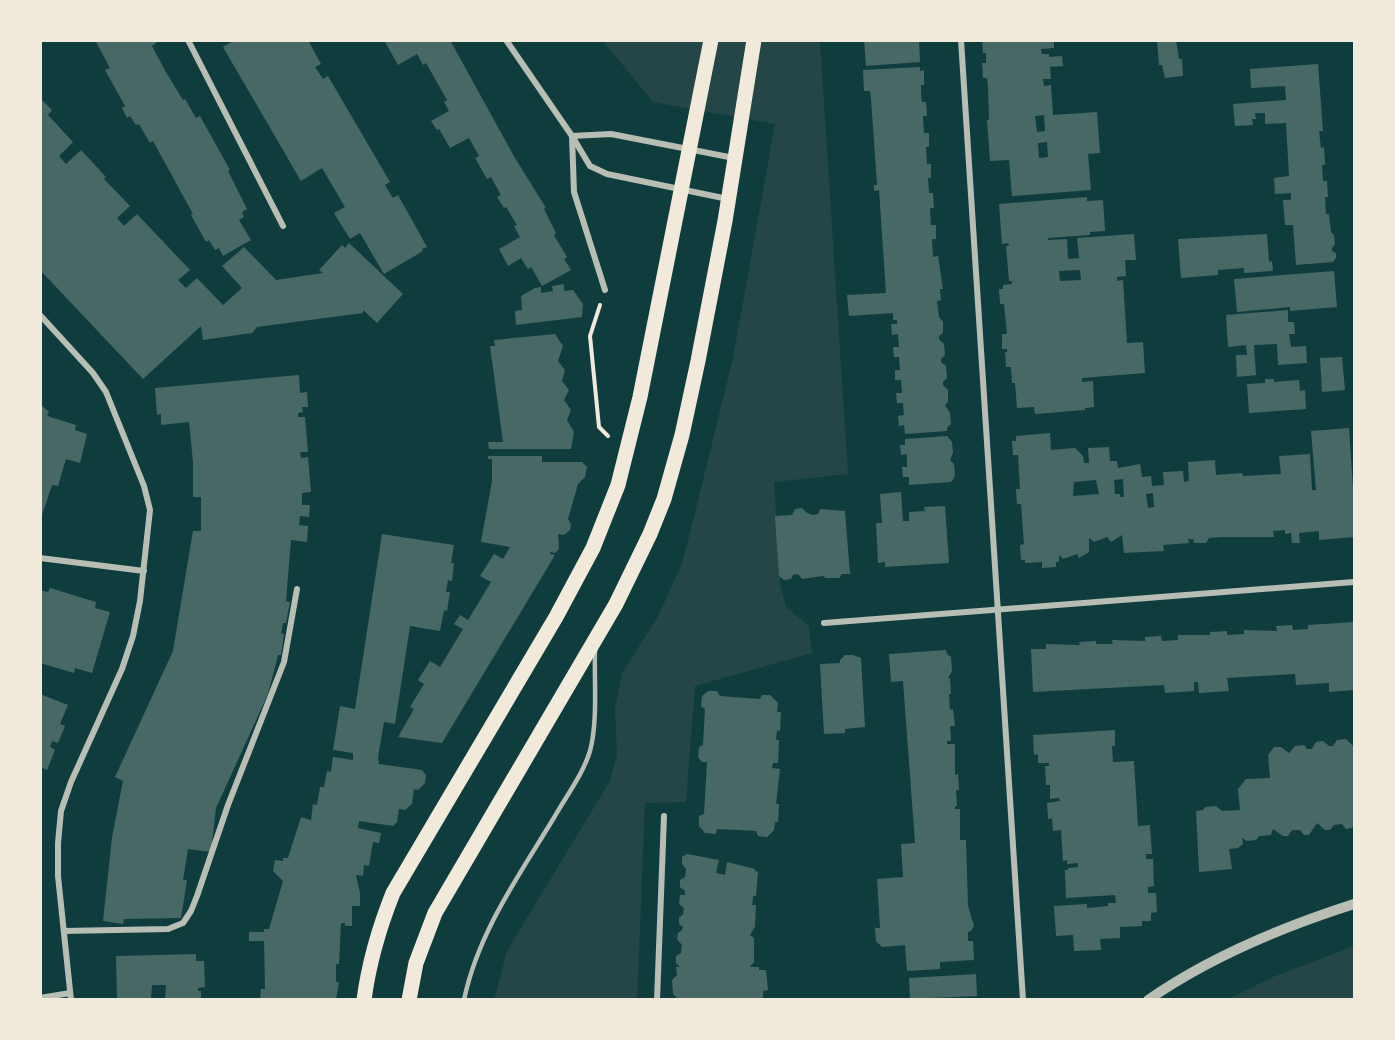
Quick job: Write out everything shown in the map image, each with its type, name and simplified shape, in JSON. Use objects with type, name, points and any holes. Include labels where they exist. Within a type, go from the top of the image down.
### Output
[{"type":"main road","points":[[364,999],[372,953],[393,893],[576,583],[606,517],[627,454],[640,397],[711,40]]},
{"type":"main road","points":[[409,999],[416,963],[435,913],[595,641],[636,566],[650,534],[674,466],[689,406],[729,199],[754,40]]},
{"type":"street","points":[[188,40],[283,226]]},
{"type":"street","points":[[506,40],[572,135],[590,166],[607,174],[729,199]]},
{"type":"street","points":[[961,40],[1023,999]]},
{"type":"street","points":[[572,135],[611,134],[735,159]]},
{"type":"street","points":[[572,135],[574,192],[605,290]]},
{"type":"street","points":[[40,315],[98,379],[114,409],[150,505],[144,571],[137,619],[130,646],[71,782],[62,811],[58,859],[70,996],[40,999]]},
{"type":"street","points":[[40,558],[144,571]]},
{"type":"street","points":[[824,623],[1354,582]]},
{"type":"street","points":[[64,931],[168,929],[177,927],[188,917],[228,805],[278,680],[288,643],[297,589]]},
{"type":"street","points":[[657,999],[664,816]]},
{"type":"street","points":[[1148,999],[1207,964],[1269,935],[1354,904]]},
{"type":"lane","points":[[464,999],[477,952],[490,926],[590,752],[593,734],[595,641]]},
{"type":"path","points":[[605,290],[590,336],[599,427],[627,454]]},
{"type":"shaded area","points":[[603,41],[820,41],[848,474],[774,482],[780,584],[786,607],[809,626],[812,653],[695,686],[686,802],[645,803],[637,999],[494,1000],[507,951],[610,781],[617,755],[615,709],[622,673],[659,615],[682,563],[733,358],[775,124],[653,102]]},
{"type":"shaded area","points":[[1354,946],[1354,999],[1228,999],[1273,977]]},
{"type":"building","points":[[95,40],[160,40],[152,46],[167,74],[196,118],[200,116],[230,170],[228,171],[247,209],[242,212],[244,217],[239,220],[251,240],[223,256],[219,248],[215,250],[209,240],[206,242],[153,141],[150,143],[139,124],[136,125],[130,116],[127,118],[122,108],[125,106],[105,70],[110,68]]},
{"type":"building","points":[[235,40],[308,40],[321,64],[315,67],[323,79],[328,76],[390,182],[385,185],[393,198],[398,195],[427,247],[422,249],[423,251],[384,274],[360,233],[350,239],[334,213],[345,207],[322,168],[301,181],[223,47]]},
{"type":"building","points":[[384,40],[450,40],[515,158],[546,208],[544,209],[556,233],[554,235],[567,257],[564,259],[571,270],[542,286],[531,267],[528,269],[521,258],[508,266],[499,249],[520,237],[514,226],[517,225],[497,197],[501,195],[491,177],[487,179],[475,158],[479,156],[469,138],[450,148],[439,129],[437,130],[431,121],[449,111],[444,102],[447,100],[426,63],[423,65],[417,54],[398,65]]},
{"type":"building","points":[[864,40],[919,40],[920,62],[866,66]]},
{"type":"building","points":[[982,40],[1054,40],[1054,48],[1041,49],[1042,54],[1049,54],[1049,57],[1062,56],[1063,66],[1050,67],[1051,79],[1043,79],[1044,86],[1051,85],[1053,115],[1097,112],[1100,153],[1088,154],[1091,190],[1012,196],[1009,160],[990,161],[987,120],[989,120],[988,87],[987,78],[983,78],[982,63],[986,63],[986,53],[983,53]],"holes":[[[1044,115],[1045,131],[1037,132],[1035,116]],[[1047,142],[1048,157],[1039,158],[1038,143]]]},
{"type":"building","points":[[1157,40],[1176,40],[1179,59],[1182,59],[1183,76],[1165,78],[1162,65],[1159,65]]},
{"type":"building","points":[[1318,64],[1323,131],[1319,131],[1321,148],[1324,147],[1323,181],[1327,181],[1328,197],[1325,197],[1326,214],[1329,214],[1331,232],[1334,235],[1335,244],[1332,251],[1336,253],[1336,258],[1333,262],[1296,265],[1293,225],[1285,225],[1283,200],[1291,200],[1291,193],[1275,194],[1274,178],[1289,176],[1286,123],[1265,124],[1265,113],[1255,113],[1256,119],[1252,119],[1253,125],[1235,126],[1233,104],[1286,100],[1285,86],[1251,88],[1250,69]]},
{"type":"building","points":[[920,67],[920,71],[924,70],[924,85],[921,85],[921,94],[922,102],[926,102],[927,116],[923,116],[924,133],[929,133],[929,147],[926,147],[927,164],[931,164],[931,178],[928,178],[929,193],[933,193],[934,208],[930,208],[931,225],[936,225],[936,239],[932,239],[933,257],[938,256],[943,289],[940,289],[941,300],[937,301],[939,317],[943,322],[943,333],[939,339],[944,344],[945,355],[941,362],[946,366],[947,378],[943,385],[948,390],[948,402],[945,405],[950,413],[951,424],[947,431],[905,434],[904,425],[899,426],[898,416],[904,415],[903,403],[897,403],[896,393],[902,393],[901,380],[895,380],[895,370],[900,370],[899,357],[894,357],[893,347],[899,347],[898,334],[892,335],[891,324],[897,324],[897,320],[893,320],[893,313],[849,316],[847,295],[886,293],[879,190],[874,191],[874,185],[877,185],[871,98],[870,91],[864,91],[863,70]]},
{"type":"building","points":[[40,98],[52,110],[48,115],[73,142],[59,156],[66,164],[81,150],[130,206],[117,218],[124,226],[137,214],[190,270],[178,280],[186,288],[197,278],[223,305],[242,288],[222,266],[244,247],[276,280],[323,273],[319,270],[342,245],[345,248],[349,243],[403,294],[377,323],[363,310],[363,313],[257,327],[252,333],[203,340],[201,326],[143,379],[40,270]]},
{"type":"building","points":[[1087,197],[1087,201],[1103,200],[1105,231],[1090,232],[1090,235],[1048,238],[1048,240],[1067,239],[1068,259],[1079,258],[1077,238],[1134,234],[1136,260],[1125,260],[1126,276],[1117,277],[1117,281],[1123,280],[1127,343],[1143,342],[1145,373],[1082,378],[1082,382],[1093,381],[1094,407],[1085,408],[1085,410],[1035,414],[1034,407],[1017,408],[1011,367],[1006,367],[1005,352],[1007,349],[1002,349],[1002,334],[1007,334],[1004,304],[1000,304],[999,289],[1003,289],[1003,285],[1012,284],[1012,281],[1009,281],[1006,246],[1009,246],[1008,243],[1002,244],[999,204]],"holes":[[[1080,270],[1081,280],[1060,281],[1059,271]]]},
{"type":"building","points":[[1267,234],[1269,262],[1272,261],[1273,271],[1244,273],[1244,268],[1218,270],[1218,275],[1181,278],[1178,239]]},
{"type":"building","points":[[1334,271],[1337,307],[1290,311],[1290,307],[1237,312],[1234,279]]},
{"type":"building","points":[[564,284],[564,291],[573,290],[583,304],[582,317],[516,325],[515,311],[522,310],[521,296],[535,288],[541,287],[541,293],[553,291],[552,286]]},
{"type":"building","points":[[1288,310],[1288,322],[1294,322],[1295,334],[1289,334],[1291,347],[1306,346],[1307,363],[1278,365],[1277,344],[1254,345],[1256,375],[1237,377],[1236,355],[1247,355],[1246,345],[1228,347],[1226,315]]},
{"type":"building","points":[[555,334],[563,346],[558,361],[565,370],[562,381],[569,390],[564,400],[571,410],[567,420],[574,432],[571,449],[489,449],[488,442],[503,442],[490,346],[495,346],[494,340]]},
{"type":"building","points":[[1342,357],[1345,390],[1322,392],[1320,358]]},
{"type":"building","points":[[299,375],[300,393],[307,392],[308,407],[302,407],[303,412],[298,413],[298,417],[305,417],[308,452],[300,452],[301,458],[308,457],[311,492],[302,493],[302,505],[310,505],[309,517],[300,516],[299,525],[308,526],[307,542],[291,540],[286,601],[290,602],[286,623],[283,623],[281,633],[284,634],[281,655],[278,655],[268,694],[216,808],[211,852],[188,849],[183,880],[187,880],[181,918],[124,919],[123,924],[103,921],[112,837],[123,781],[115,777],[173,651],[193,531],[201,531],[201,497],[193,497],[193,462],[189,422],[161,425],[161,414],[157,415],[155,388]]},
{"type":"building","points":[[1265,379],[1274,379],[1274,382],[1299,380],[1300,391],[1305,390],[1306,409],[1249,413],[1247,384],[1265,383]]},
{"type":"building","points":[[40,404],[49,412],[47,415],[50,417],[76,425],[75,430],[87,434],[80,463],[66,459],[58,486],[52,485],[41,518]]},
{"type":"building","points":[[1349,428],[1354,537],[1319,540],[1319,531],[1299,533],[1300,543],[1292,543],[1291,533],[1285,534],[1285,530],[1273,531],[1274,537],[1209,538],[1206,543],[1194,543],[1193,539],[1188,539],[1189,543],[1163,545],[1164,551],[1124,553],[1122,535],[1111,542],[1107,537],[1094,542],[1089,538],[1089,552],[1079,558],[1077,554],[1063,559],[1059,555],[1056,567],[1042,568],[1042,562],[1025,563],[1025,560],[1021,560],[1020,545],[1024,544],[1021,504],[1017,504],[1016,489],[1020,489],[1018,455],[1013,455],[1012,441],[1016,441],[1016,436],[1050,433],[1051,450],[1075,448],[1083,456],[1084,463],[1089,463],[1088,448],[1109,447],[1110,461],[1117,461],[1118,468],[1140,464],[1142,477],[1151,476],[1152,486],[1164,485],[1163,472],[1183,471],[1184,482],[1189,481],[1188,462],[1215,460],[1216,475],[1281,474],[1279,456],[1310,454],[1312,490],[1316,490],[1311,431]],"holes":[[[1123,479],[1124,497],[1120,497],[1120,494],[1115,494],[1114,480]],[[1096,480],[1099,494],[1073,496],[1074,482]],[[1153,493],[1154,507],[1148,508],[1146,494]]]},
{"type":"building","points":[[947,436],[952,442],[953,453],[950,460],[954,464],[955,476],[951,482],[909,485],[909,477],[903,477],[902,467],[907,467],[907,454],[901,455],[900,445],[905,445],[905,439]]},
{"type":"building","points":[[488,456],[542,456],[542,462],[582,462],[587,467],[585,477],[578,484],[568,519],[571,524],[570,530],[564,535],[558,534],[559,549],[555,553],[550,552],[555,555],[442,743],[398,737],[414,709],[410,707],[424,684],[418,680],[430,661],[440,667],[463,629],[454,624],[460,615],[468,620],[491,582],[480,576],[494,554],[503,559],[510,547],[481,542],[492,481],[492,459],[488,459]]},
{"type":"building","points":[[901,492],[903,521],[909,521],[909,512],[925,511],[924,507],[945,506],[949,563],[885,567],[885,562],[878,563],[876,523],[882,523],[880,494]]},
{"type":"building","points":[[802,508],[813,515],[818,514],[820,509],[845,511],[850,574],[842,574],[839,578],[823,576],[802,579],[798,574],[793,575],[791,579],[784,580],[779,576],[775,516],[792,515],[795,509]]},
{"type":"building","points":[[382,534],[454,545],[451,563],[454,563],[452,581],[448,580],[446,592],[450,592],[447,611],[444,610],[440,631],[410,626],[395,724],[384,722],[378,757],[379,764],[422,770],[426,775],[425,783],[418,790],[414,789],[412,804],[405,810],[399,809],[397,822],[393,826],[359,821],[358,828],[381,833],[379,843],[373,842],[369,866],[364,865],[363,876],[356,875],[360,906],[352,906],[352,926],[345,926],[345,923],[341,923],[339,964],[336,964],[336,982],[339,982],[336,999],[260,999],[261,989],[265,989],[264,941],[249,941],[249,932],[264,932],[264,929],[269,929],[283,881],[273,871],[275,860],[283,861],[283,858],[288,858],[301,817],[311,820],[313,804],[317,805],[320,787],[324,787],[327,771],[331,772],[333,757],[353,760],[353,753],[333,750],[340,706],[355,709]]},
{"type":"building","points":[[50,588],[96,602],[95,608],[110,612],[92,673],[75,668],[74,673],[40,663],[40,590],[48,592]]},
{"type":"building","points":[[1354,622],[1354,690],[1329,692],[1329,683],[1296,685],[1295,674],[1227,678],[1229,691],[1199,693],[1198,682],[1194,682],[1194,691],[1165,693],[1164,685],[1033,692],[1031,649],[1046,649],[1046,644],[1080,645],[1079,642],[1096,641],[1096,644],[1113,644],[1112,640],[1145,641],[1145,637],[1161,636],[1162,641],[1178,640],[1178,635],[1210,635],[1210,632],[1227,631],[1227,635],[1244,634],[1244,630],[1277,631],[1276,626],[1292,625],[1293,630],[1308,629],[1308,625]]},
{"type":"building","points":[[946,650],[951,657],[952,671],[948,678],[950,678],[951,694],[949,694],[950,710],[953,709],[955,726],[950,726],[951,741],[947,741],[947,744],[955,744],[955,775],[958,774],[959,790],[956,790],[957,806],[955,809],[960,809],[960,840],[966,840],[968,906],[974,926],[968,932],[968,941],[973,941],[974,960],[940,962],[940,969],[907,971],[905,945],[882,947],[876,941],[875,928],[880,928],[877,879],[903,877],[901,844],[915,843],[903,681],[891,682],[889,654]]},
{"type":"building","points":[[845,655],[861,658],[865,727],[845,729],[845,733],[824,734],[820,664],[840,663]]},
{"type":"building","points":[[708,691],[717,691],[720,696],[760,699],[762,695],[770,695],[778,703],[777,712],[781,712],[780,731],[777,730],[776,740],[779,740],[778,763],[773,763],[772,768],[780,769],[776,804],[779,804],[778,822],[775,822],[774,830],[767,837],[758,836],[756,831],[717,829],[716,834],[705,833],[699,826],[699,816],[704,814],[707,762],[702,762],[698,757],[699,747],[703,745],[705,709],[701,706],[702,696]]},
{"type":"building","points":[[40,694],[68,705],[60,724],[65,726],[58,743],[52,741],[50,747],[55,750],[47,770],[40,767]]},
{"type":"building","points":[[1115,730],[1115,746],[1112,746],[1113,762],[1134,761],[1138,826],[1150,825],[1152,854],[1146,854],[1146,859],[1153,859],[1154,886],[1148,887],[1148,893],[1156,893],[1157,912],[1151,913],[1151,921],[1142,921],[1142,926],[1120,927],[1120,938],[1100,939],[1101,950],[1074,951],[1073,935],[1056,936],[1054,906],[1087,904],[1087,908],[1108,906],[1108,903],[1116,903],[1115,895],[1066,898],[1065,870],[1078,867],[1078,863],[1067,864],[1067,860],[1063,861],[1061,830],[1053,831],[1052,818],[1048,819],[1047,803],[1060,801],[1059,798],[1050,799],[1050,785],[1046,785],[1045,766],[1049,766],[1049,763],[1038,763],[1038,754],[1034,755],[1033,735]]},
{"type":"building","points":[[1346,739],[1354,747],[1354,825],[1352,828],[1346,829],[1342,824],[1325,830],[1317,823],[1309,835],[1304,835],[1300,830],[1292,830],[1288,836],[1283,836],[1273,829],[1271,835],[1259,836],[1256,840],[1247,841],[1242,838],[1243,844],[1238,848],[1229,849],[1232,869],[1199,872],[1196,811],[1216,806],[1222,811],[1240,810],[1238,789],[1246,779],[1270,778],[1268,755],[1274,747],[1281,747],[1289,753],[1295,746],[1304,745],[1307,749],[1312,749],[1316,742],[1323,741],[1333,746],[1337,740]]},
{"type":"building","points":[[687,854],[719,860],[716,873],[725,875],[727,862],[755,869],[758,872],[756,896],[753,896],[752,905],[756,905],[755,927],[750,935],[754,938],[754,962],[750,967],[766,970],[768,990],[763,991],[763,999],[678,999],[673,994],[672,980],[677,975],[676,967],[680,967],[676,963],[676,956],[681,953],[682,945],[677,939],[683,927],[679,924],[679,917],[683,915],[684,908],[679,904],[680,895],[685,895],[685,891],[680,887],[680,880],[685,877],[686,869],[682,864],[682,857]]},
{"type":"building","points":[[196,954],[196,961],[204,961],[205,987],[198,988],[198,991],[201,991],[201,999],[165,999],[166,985],[152,985],[151,999],[117,999],[116,956]]},
{"type":"building","points":[[976,974],[977,996],[910,999],[909,978]]}]
